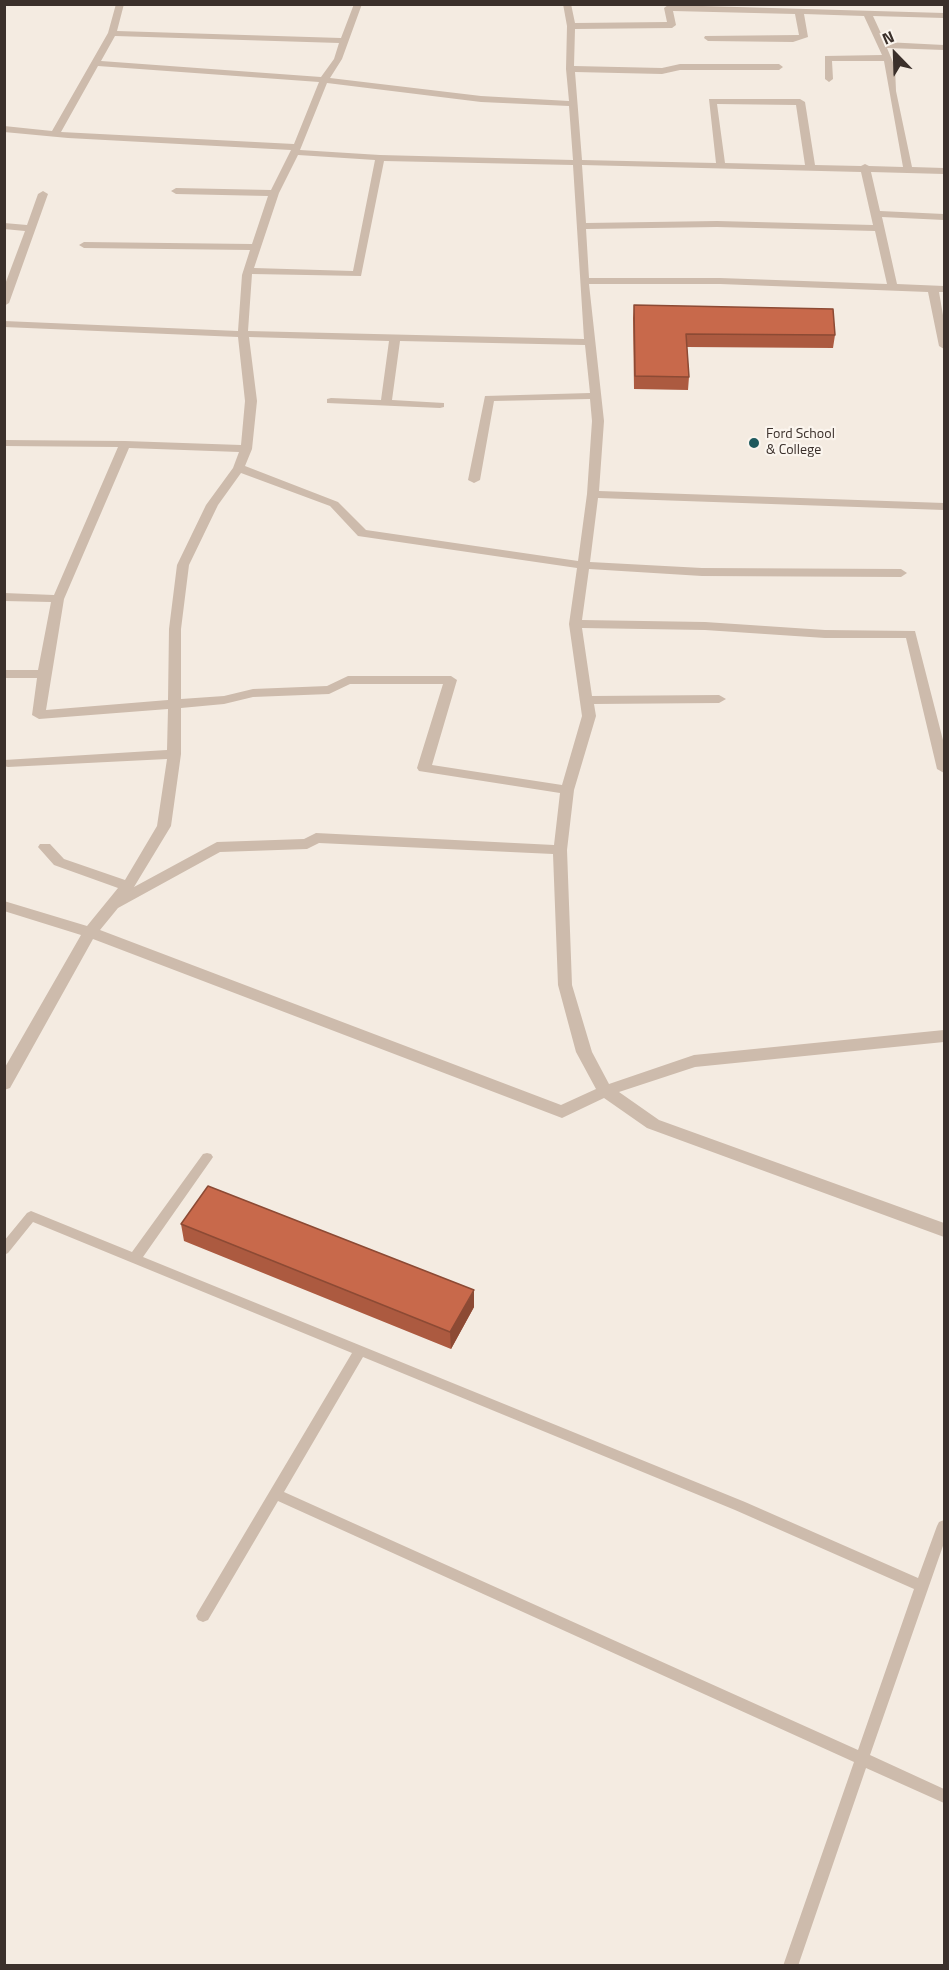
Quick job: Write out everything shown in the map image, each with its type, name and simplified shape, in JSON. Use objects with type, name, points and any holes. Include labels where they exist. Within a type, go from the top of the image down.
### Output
[{"type":"street","points":[[55,134],[112,33],[120,4]]},
{"type":"street","points":[[4,1084],[90,932],[128,886],[164,826],[174,754],[175,629],[183,565],[212,505],[239,468],[246,449],[251,401],[243,334],[248,271],[254,247],[274,193],[295,150],[324,80],[338,59],[342,41],[358,4]]},
{"type":"street","points":[[567,4],[571,26],[570,69],[584,281],[598,421],[593,494],[574,624],[589,716],[567,790],[560,850],[565,985],[584,1052],[605,1091],[653,1124],[945,1230]]},
{"type":"street","points":[[571,26],[672,25],[668,8],[945,15]]},
{"type":"street","points":[[708,38],[792,39],[804,37],[799,10]]},
{"type":"street","points":[[867,12],[891,67],[892,91],[909,168]]},
{"type":"street","points":[[112,33],[342,41]]},
{"type":"street","points":[[882,45],[945,46]]},
{"type":"street","points":[[830,79],[828,58],[886,58]]},
{"type":"street","points":[[95,63],[324,80],[481,99],[574,104]]},
{"type":"street","points":[[570,69],[662,71],[680,67],[779,67]]},
{"type":"street","points":[[721,165],[712,101],[800,102],[810,166]]},
{"type":"street","points":[[4,129],[380,158],[909,168],[945,171]]},
{"type":"street","points":[[248,271],[357,274],[380,158]]},
{"type":"street","points":[[865,167],[893,288]]},
{"type":"street","points":[[176,191],[274,193]]},
{"type":"street","points":[[4,303],[43,194]]},
{"type":"street","points":[[876,214],[945,217]]},
{"type":"street","points":[[581,226],[717,224],[880,228]]},
{"type":"street","points":[[4,226],[32,228]]},
{"type":"street","points":[[84,245],[254,247]]},
{"type":"street","points":[[584,281],[720,281],[945,289]]},
{"type":"street","points":[[933,289],[945,346]]},
{"type":"street","points":[[4,324],[168,333],[591,342]]},
{"type":"street","points":[[386,402],[395,339]]},
{"type":"street","points":[[474,480],[489,398],[596,396]]},
{"type":"street","points":[[330,401],[440,405]]},
{"type":"street","points":[[4,443],[125,444],[246,449]]},
{"type":"street","points":[[125,444],[57,599],[39,715],[224,700],[253,693],[329,690],[348,680],[451,680],[424,768],[567,790]]},
{"type":"street","points":[[239,468],[334,504],[362,533],[583,565],[702,572],[901,573]]},
{"type":"street","points":[[593,494],[945,506]]},
{"type":"street","points":[[4,597],[57,599]]},
{"type":"street","points":[[574,624],[705,626],[825,634],[911,634],[945,769]]},
{"type":"street","points":[[4,674],[44,674]]},
{"type":"street","points":[[586,700],[719,699]]},
{"type":"street","points":[[8,763],[174,754]]},
{"type":"street","points":[[111,907],[216,847],[307,844],[316,838],[560,850]]},
{"type":"street","points":[[45,847],[59,862],[128,886]]},
{"type":"street","points":[[4,906],[90,932],[562,1112],[605,1091],[694,1061],[945,1036]]},
{"type":"lane","points":[[135,1258],[207,1157]]},
{"type":"lane","points":[[4,1250],[31,1216],[740,1506],[922,1586]]},
{"type":"lane","points":[[203,1616],[360,1351]]},
{"type":"lane","points":[[275,1494],[945,1796]]},
{"type":"lane","points":[[790,1965],[945,1526]]},
{"type":"building","points":[[634,305],[833,309],[835,335],[686,334],[689,377],[635,376]]},
{"type":"building","points":[[208,1186],[474,1290],[450,1332],[181,1224]]},
{"type":"place","name":"Ford School & College","points":[[754,443]]}]
